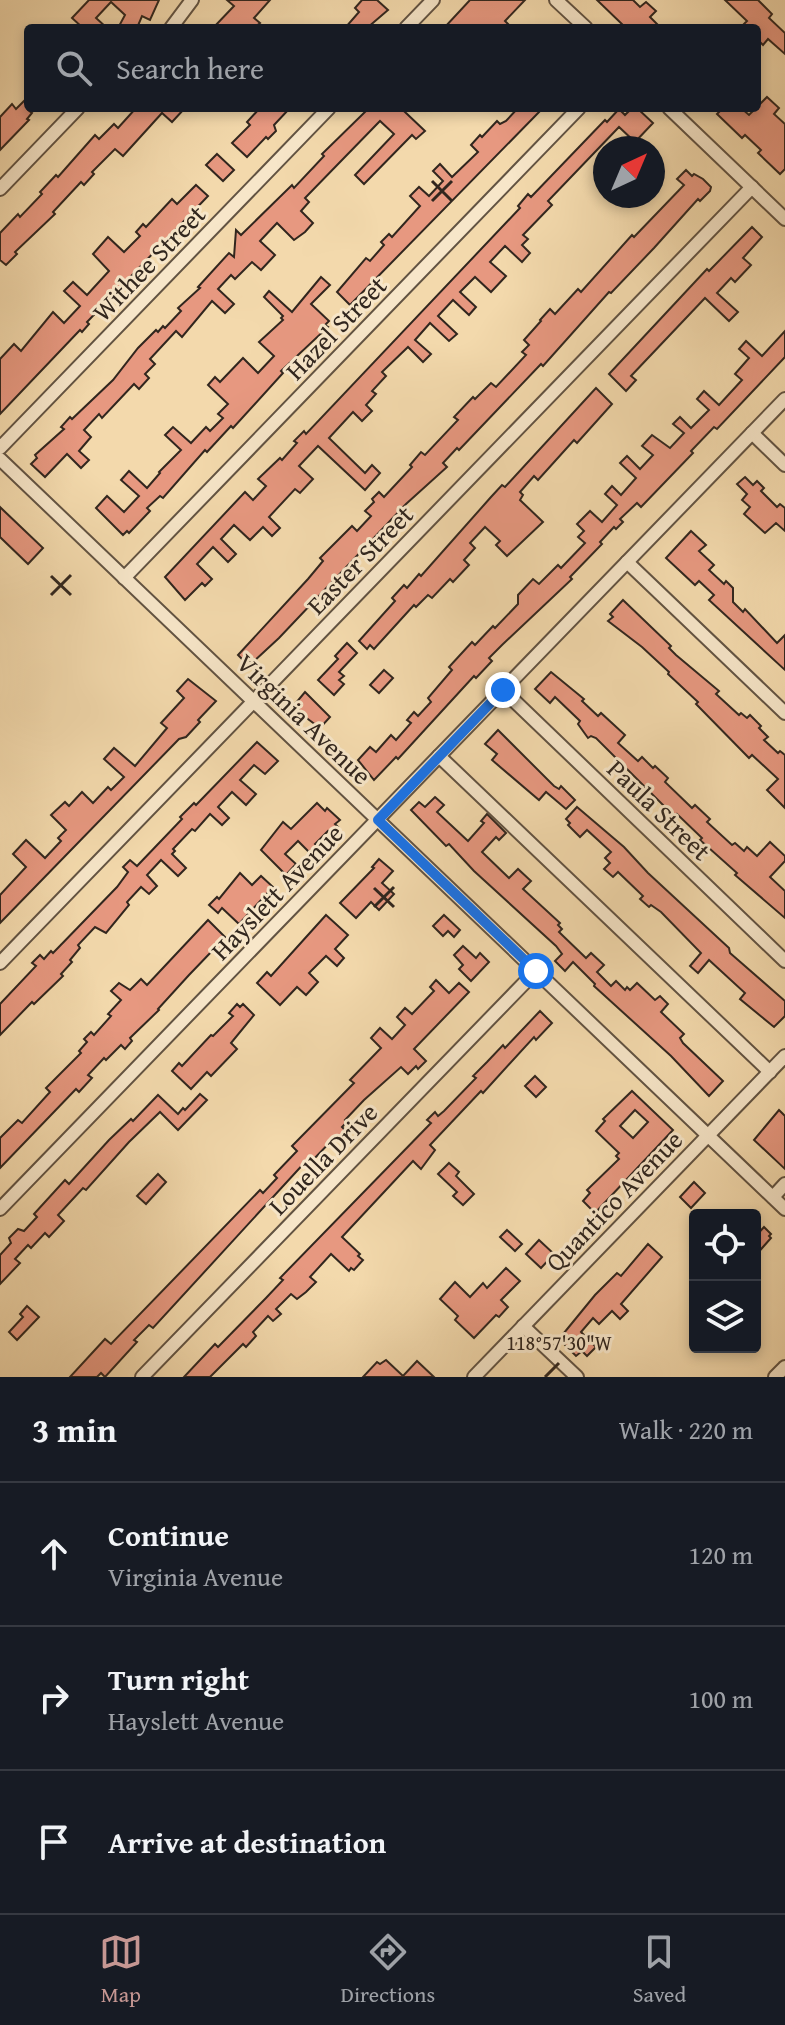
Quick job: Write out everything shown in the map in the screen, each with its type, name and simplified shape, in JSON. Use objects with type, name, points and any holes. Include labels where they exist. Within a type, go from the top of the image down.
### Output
[{"type":"street","points":[[174,24],[192,0]]},
{"type":"street","points":[[410,24],[433,0]]},
{"type":"street","points":[[556,0],[582,24]]},
{"type":"street","points":[[0,189],[74,112]]},
{"type":"street","name":"Withee Street","points":[[0,448],[325,112]]},
{"type":"street","name":"Hazel Street","points":[[124,578],[575,112]]},
{"type":"street","points":[[673,112],[785,219]]},
{"type":"street","name":"Easter Street","points":[[0,963],[752,187]]},
{"type":"street","name":"Hayslett Avenue","points":[[0,1209],[785,399]]},
{"type":"street","points":[[752,433],[785,465]]},
{"type":"street","name":"Virginia Avenue","points":[[0,459],[785,1209]]},
{"type":"street","points":[[627,562],[785,713]]},
{"type":"street","name":"Paula Street","points":[[503,690],[785,961]]},
{"type":"street","points":[[439,756],[770,1072]]},
{"type":"street","name":"Louella Drive","points":[[142,1377],[536,971]]},
{"type":"street","name":"Quantico Avenue","points":[[474,1377],[785,1056]]},
{"type":"street","points":[[773,1197],[785,1184]]},
{"type":"street","points":[[523,1326],[577,1377]]},
{"type":"street","points":[[775,1377],[785,1367]]},
{"type":"building","points":[[89,0],[159,0],[150,20],[142,16],[139,24],[120,24],[125,15],[111,2],[96,18],[103,24],[79,24],[72,18]]},
{"type":"building","points":[[227,0],[270,0],[254,18],[259,24],[217,24],[234,6]]},
{"type":"building","points":[[362,0],[377,0],[388,10],[372,24],[348,24],[359,12],[355,8]]},
{"type":"building","points":[[470,0],[525,0],[505,21],[508,24],[448,24]]},
{"type":"building","points":[[597,0],[633,0],[640,7],[646,2],[656,11],[650,17],[657,24],[622,24]]},
{"type":"building","points":[[725,0],[758,0],[772,14],[769,18],[785,33],[785,54],[768,39],[763,45],[761,24],[744,24],[747,21]]},
{"type":"building","points":[[767,97],[779,108],[774,114],[785,124],[785,169],[780,174],[758,153],[761,150],[745,135],[742,138],[717,114],[746,112],[749,115],[761,112],[761,103]]},
{"type":"building","points":[[24,101],[24,112],[32,113],[0,150],[0,117],[12,104],[16,109]]},
{"type":"building","points":[[132,112],[181,112],[172,122],[162,113],[123,156],[115,149],[6,265],[0,260],[0,233],[18,214],[20,217],[95,135],[99,139],[114,124],[118,128]]},
{"type":"building","points":[[256,112],[286,112],[274,125],[276,131],[247,157],[232,143],[250,125],[247,122]]},
{"type":"building","points":[[365,112],[405,112],[425,131],[416,139],[412,135],[364,184],[355,175],[394,134],[380,121],[305,198],[309,202],[301,211],[313,223],[305,232],[294,240],[277,223],[260,241],[275,255],[261,270],[252,262],[235,279],[231,275],[218,289],[234,304],[225,313],[212,301],[182,337],[176,331],[150,359],[155,364],[145,374],[149,378],[139,389],[134,384],[102,418],[99,414],[84,430],[91,437],[79,451],[89,460],[81,468],[67,454],[45,477],[31,464],[37,458],[35,455],[64,429],[61,427],[70,417],[72,419],[113,380],[156,330],[165,328],[181,311],[178,308],[200,288],[229,253],[234,257],[236,230],[241,235],[292,185],[294,188],[324,156],[322,154]]},
{"type":"building","points":[[514,112],[539,112],[350,305],[337,292],[366,258],[370,261],[384,245],[381,242],[389,234],[392,237],[420,206],[410,196],[419,187],[429,196],[443,181],[433,171],[440,164],[452,177],[478,152],[471,145],[480,135],[482,137],[497,121],[500,124]]},
{"type":"building","points":[[616,112],[625,115],[628,112],[641,112],[653,123],[641,136],[629,136],[619,127],[610,136],[593,136],[593,154],[548,201],[552,205],[523,235],[528,239],[522,245],[530,253],[522,262],[505,246],[490,262],[506,276],[491,292],[475,277],[460,292],[476,307],[469,315],[453,300],[438,316],[457,334],[449,341],[430,323],[415,340],[431,354],[423,362],[408,347],[382,372],[386,376],[372,391],[376,394],[366,405],[372,411],[362,421],[353,412],[329,438],[365,473],[372,465],[380,473],[365,490],[318,446],[299,466],[313,479],[300,493],[295,489],[269,517],[280,528],[272,536],[263,527],[250,540],[234,525],[221,539],[236,554],[228,562],[213,547],[197,564],[212,579],[205,586],[202,583],[185,600],[165,577],[245,492],[253,500],[266,486],[258,479],[280,458],[282,460],[297,443],[294,441],[304,431],[306,434],[520,208],[518,206],[528,194],[531,197],[605,120],[607,122]]},
{"type":"building","points":[[217,154],[234,170],[223,181],[206,165]]},
{"type":"building","points":[[686,170],[692,176],[694,174],[703,179],[711,187],[710,191],[700,201],[698,199],[609,292],[543,366],[541,364],[459,450],[457,448],[443,463],[447,467],[406,504],[279,638],[252,663],[248,659],[245,662],[238,655],[308,579],[323,561],[320,558],[352,526],[357,531],[371,516],[365,511],[374,502],[372,499],[379,492],[384,497],[412,467],[410,465],[421,452],[425,455],[458,420],[454,417],[473,397],[475,399],[491,383],[496,387],[526,355],[522,352],[529,345],[524,340],[540,320],[550,309],[555,314],[578,289],[581,292],[632,235],[634,237],[665,208],[684,185],[677,179]]},
{"type":"building","points":[[196,185],[208,196],[87,322],[89,324],[82,332],[80,330],[0,414],[0,359],[14,344],[21,351],[53,312],[64,323],[80,306],[64,291],[73,282],[87,295],[109,271],[93,254],[108,237],[124,252],[140,236],[136,232],[143,224],[146,227],[172,199],[177,204]]},
{"type":"building","points":[[752,227],[762,237],[743,258],[751,265],[735,282],[731,278],[717,293],[738,312],[729,321],[705,298],[631,376],[636,380],[626,391],[609,374],[707,269],[709,271]]},
{"type":"building","points":[[321,277],[330,285],[311,304],[329,321],[325,325],[328,327],[281,371],[283,373],[233,428],[231,426],[207,452],[205,450],[163,498],[160,496],[147,508],[150,511],[129,533],[127,531],[123,535],[96,508],[107,496],[124,512],[139,496],[121,480],[129,471],[147,488],[181,450],[165,435],[173,427],[191,443],[206,427],[210,431],[223,418],[218,414],[228,404],[208,385],[215,377],[220,382],[243,358],[258,373],[274,356],[259,342],[283,320],[283,316],[264,297],[269,291],[292,312]]},
{"type":"building","points":[[785,331],[785,357],[717,429],[714,427],[641,507],[637,503],[620,519],[623,522],[600,542],[602,544],[570,577],[572,579],[489,658],[492,661],[476,678],[474,676],[398,759],[396,757],[374,780],[358,760],[370,747],[376,752],[391,735],[396,740],[411,723],[407,720],[414,712],[418,716],[431,702],[428,698],[452,670],[449,667],[472,642],[475,645],[493,626],[495,628],[518,604],[518,595],[533,579],[539,584],[558,565],[561,568],[585,543],[578,537],[584,531],[577,524],[590,511],[602,522],[617,505],[605,494],[612,486],[621,495],[636,478],[620,463],[627,456],[640,469],[653,455],[642,446],[652,435],[670,448],[684,433],[673,424],[680,417],[691,428],[709,410],[697,399],[704,391],[719,405],[742,380],[735,374],[749,358],[739,349],[746,341],[762,356]]},
{"type":"building","points":[[596,388],[612,404],[577,443],[574,440],[538,480],[534,476],[520,492],[523,495],[520,500],[543,522],[507,556],[496,545],[500,541],[485,527],[470,543],[475,548],[464,560],[469,565],[453,582],[450,579],[432,598],[428,595],[416,607],[414,605],[374,649],[370,645],[367,649],[359,641],[395,601],[392,598],[404,585],[407,588],[419,574],[421,576],[502,485],[505,487]]},
{"type":"building","points":[[745,477],[753,485],[757,481],[764,488],[761,491],[777,507],[780,504],[785,508],[785,531],[776,523],[765,533],[744,514],[750,507],[742,500],[747,494],[737,484]]},
{"type":"building","points":[[0,507],[43,548],[28,564],[0,537]]},
{"type":"building","points":[[691,531],[706,545],[699,551],[714,565],[709,570],[733,588],[733,602],[743,612],[745,609],[777,643],[785,635],[785,670],[709,600],[714,595],[699,581],[695,585],[666,558]]},
{"type":"building","points":[[623,600],[671,646],[669,648],[676,655],[719,691],[716,694],[739,715],[741,713],[747,718],[750,715],[768,737],[764,740],[778,753],[780,751],[785,755],[785,808],[767,790],[778,779],[752,755],[749,758],[669,672],[608,621],[613,617],[610,614]]},
{"type":"building","points":[[347,643],[357,653],[339,672],[344,676],[339,680],[344,684],[334,695],[318,680],[338,659],[335,656]]},
{"type":"building","points":[[384,670],[393,678],[379,693],[370,685]]},
{"type":"building","points":[[551,672],[584,699],[582,701],[598,716],[601,713],[625,735],[618,743],[638,761],[642,757],[653,768],[655,766],[668,778],[665,782],[692,808],[695,805],[710,819],[707,822],[732,845],[735,843],[744,851],[747,847],[757,856],[770,842],[785,856],[785,861],[770,877],[785,891],[785,918],[735,875],[737,873],[700,840],[702,838],[677,814],[675,817],[596,738],[588,738],[578,724],[580,721],[555,697],[550,703],[535,689]]},
{"type":"building","points":[[188,679],[216,701],[198,720],[200,722],[186,737],[179,739],[0,923],[0,895],[26,867],[13,854],[26,840],[45,858],[61,841],[58,838],[66,830],[51,815],[65,802],[69,806],[82,792],[93,803],[108,787],[111,790],[124,777],[104,759],[114,748],[135,766],[167,728],[161,723],[184,698],[177,691]]},
{"type":"building","points":[[305,692],[330,717],[320,728],[297,711],[299,709],[295,704]]},
{"type":"building","points":[[498,730],[554,786],[559,789],[561,786],[575,800],[566,809],[546,792],[539,800],[492,760],[497,754],[485,744]]},
{"type":"building","points":[[257,742],[278,761],[265,774],[254,765],[240,780],[256,794],[246,805],[232,792],[218,807],[229,818],[222,825],[210,814],[195,831],[192,829],[172,854],[186,868],[178,876],[161,860],[147,875],[157,886],[149,894],[141,887],[106,933],[95,927],[78,945],[80,948],[61,974],[63,976],[0,1035],[0,1004],[36,966],[32,963],[40,955],[44,959],[51,951],[53,953],[117,887],[128,872],[123,867],[130,860],[137,866],[182,819],[180,817],[194,803],[196,805]]},
{"type":"building","points":[[435,797],[444,805],[437,812],[468,841],[484,823],[481,821],[487,814],[506,833],[499,840],[496,837],[482,852],[509,878],[518,869],[531,881],[523,889],[560,923],[558,925],[562,929],[559,932],[586,958],[591,953],[604,965],[597,972],[611,986],[616,981],[625,990],[627,987],[630,990],[637,983],[655,1000],[660,996],[668,1004],[661,1012],[684,1034],[680,1038],[683,1043],[723,1081],[709,1096],[573,962],[565,971],[555,961],[562,954],[556,946],[411,810],[419,802],[425,807]]},
{"type":"building","points":[[317,803],[340,820],[335,824],[338,827],[331,834],[328,831],[315,844],[318,847],[311,854],[298,841],[285,854],[296,864],[286,875],[261,850],[283,822],[291,829]]},
{"type":"building","points":[[577,807],[624,847],[729,948],[730,953],[785,1001],[785,1016],[774,1027],[740,999],[745,993],[709,960],[698,973],[690,966],[701,953],[661,912],[640,899],[643,896],[618,872],[613,877],[604,869],[610,863],[605,858],[611,852],[587,830],[580,837],[568,825],[570,823],[566,819]]},
{"type":"building","points":[[379,859],[393,871],[382,883],[394,894],[379,910],[371,902],[356,918],[340,903]]},
{"type":"building","points":[[240,873],[252,885],[261,876],[273,887],[239,924],[222,908],[218,913],[209,905],[217,897],[219,899]]},
{"type":"building","points":[[326,915],[348,935],[335,949],[344,958],[337,966],[326,956],[309,973],[318,982],[306,995],[297,987],[280,1005],[257,983],[267,972],[271,976]]},
{"type":"building","points":[[444,915],[460,930],[454,937],[448,931],[443,936],[433,926]]},
{"type":"building","points":[[208,920],[225,937],[221,941],[224,944],[217,952],[214,949],[189,975],[130,1038],[132,1041],[125,1049],[121,1045],[106,1060],[104,1058],[88,1075],[92,1078],[79,1092],[76,1089],[0,1168],[0,1138],[18,1120],[22,1123],[50,1092],[46,1088],[81,1053],[79,1051],[87,1042],[84,1039],[91,1032],[94,1035],[111,1016],[108,1014],[121,1000],[111,991],[119,983],[130,990],[141,979],[147,985]]},
{"type":"building","points":[[463,946],[476,958],[480,953],[489,962],[471,981],[459,969],[463,965],[454,955]]},
{"type":"building","points":[[436,980],[449,993],[459,983],[469,992],[414,1049],[426,1061],[408,1074],[401,1067],[364,1100],[345,1120],[347,1122],[342,1127],[346,1131],[337,1140],[335,1137],[310,1163],[307,1160],[153,1328],[149,1325],[134,1340],[137,1342],[105,1377],[101,1373],[97,1377],[70,1377],[105,1339],[111,1344],[260,1190],[263,1193],[277,1178],[274,1175],[297,1151],[292,1146],[354,1083],[350,1080],[381,1048],[371,1038],[380,1028],[392,1039],[405,1025],[397,1017],[405,1008],[412,1014],[434,991],[430,987]]},
{"type":"building","points":[[237,1004],[240,1007],[243,1004],[254,1015],[231,1043],[237,1049],[211,1076],[207,1072],[191,1089],[172,1071],[179,1063],[182,1066],[233,1016],[229,1013]]},
{"type":"building","points":[[540,1011],[552,1023],[536,1040],[534,1037],[430,1145],[435,1150],[421,1169],[413,1161],[342,1237],[363,1260],[354,1270],[351,1268],[349,1271],[331,1254],[310,1277],[316,1282],[297,1299],[291,1294],[276,1309],[281,1314],[273,1321],[268,1316],[253,1332],[256,1336],[246,1347],[243,1344],[210,1377],[184,1377],[266,1298],[283,1280],[280,1278],[431,1123],[427,1120],[435,1112],[438,1116],[444,1111],[476,1078],[473,1076]]},
{"type":"building","points":[[535,1076],[546,1087],[536,1097],[525,1086]]},
{"type":"building","points":[[632,1091],[673,1130],[595,1213],[583,1201],[590,1193],[587,1190],[619,1159],[616,1156],[619,1153],[596,1131],[605,1121],[603,1119]],"holes":[[[635,1110],[648,1122],[633,1138],[620,1126]]]},
{"type":"building","points":[[200,1094],[207,1100],[178,1130],[160,1112],[58,1215],[64,1221],[49,1237],[45,1233],[31,1248],[28,1245],[15,1259],[20,1263],[0,1284],[0,1255],[11,1243],[9,1238],[18,1229],[24,1231],[37,1217],[34,1214],[65,1180],[69,1184],[109,1140],[158,1095],[178,1114]]},
{"type":"building","points":[[779,1110],[785,1116],[785,1169],[754,1140]]},
{"type":"building","points":[[449,1163],[459,1172],[456,1176],[474,1194],[463,1205],[453,1196],[457,1192],[438,1174]]},
{"type":"building","points":[[158,1174],[166,1182],[146,1204],[137,1196]]},
{"type":"building","points":[[694,1182],[705,1193],[691,1208],[680,1197]]},
{"type":"building","points":[[764,1227],[771,1238],[761,1249],[761,1230]]},
{"type":"building","points":[[507,1230],[522,1244],[515,1251],[500,1237]]},
{"type":"building","points":[[539,1240],[554,1254],[541,1268],[526,1254]]},
{"type":"building","points":[[648,1244],[662,1257],[621,1304],[628,1311],[620,1319],[612,1311],[599,1324],[593,1318],[581,1332],[596,1347],[587,1356],[582,1351],[576,1356],[559,1339],[595,1295],[617,1273],[621,1276]]},
{"type":"building","points":[[506,1268],[520,1281],[501,1300],[508,1307],[474,1338],[455,1320],[458,1316],[440,1299],[455,1282],[470,1297],[483,1283],[487,1288]]},
{"type":"building","points":[[27,1306],[39,1317],[17,1340],[9,1332],[23,1317],[20,1314]]},
{"type":"building","points":[[386,1360],[403,1376],[417,1361],[434,1377],[363,1377],[377,1362],[380,1364]]},
{"type":"route","points":[[503,690],[378,820],[536,971]]}]
